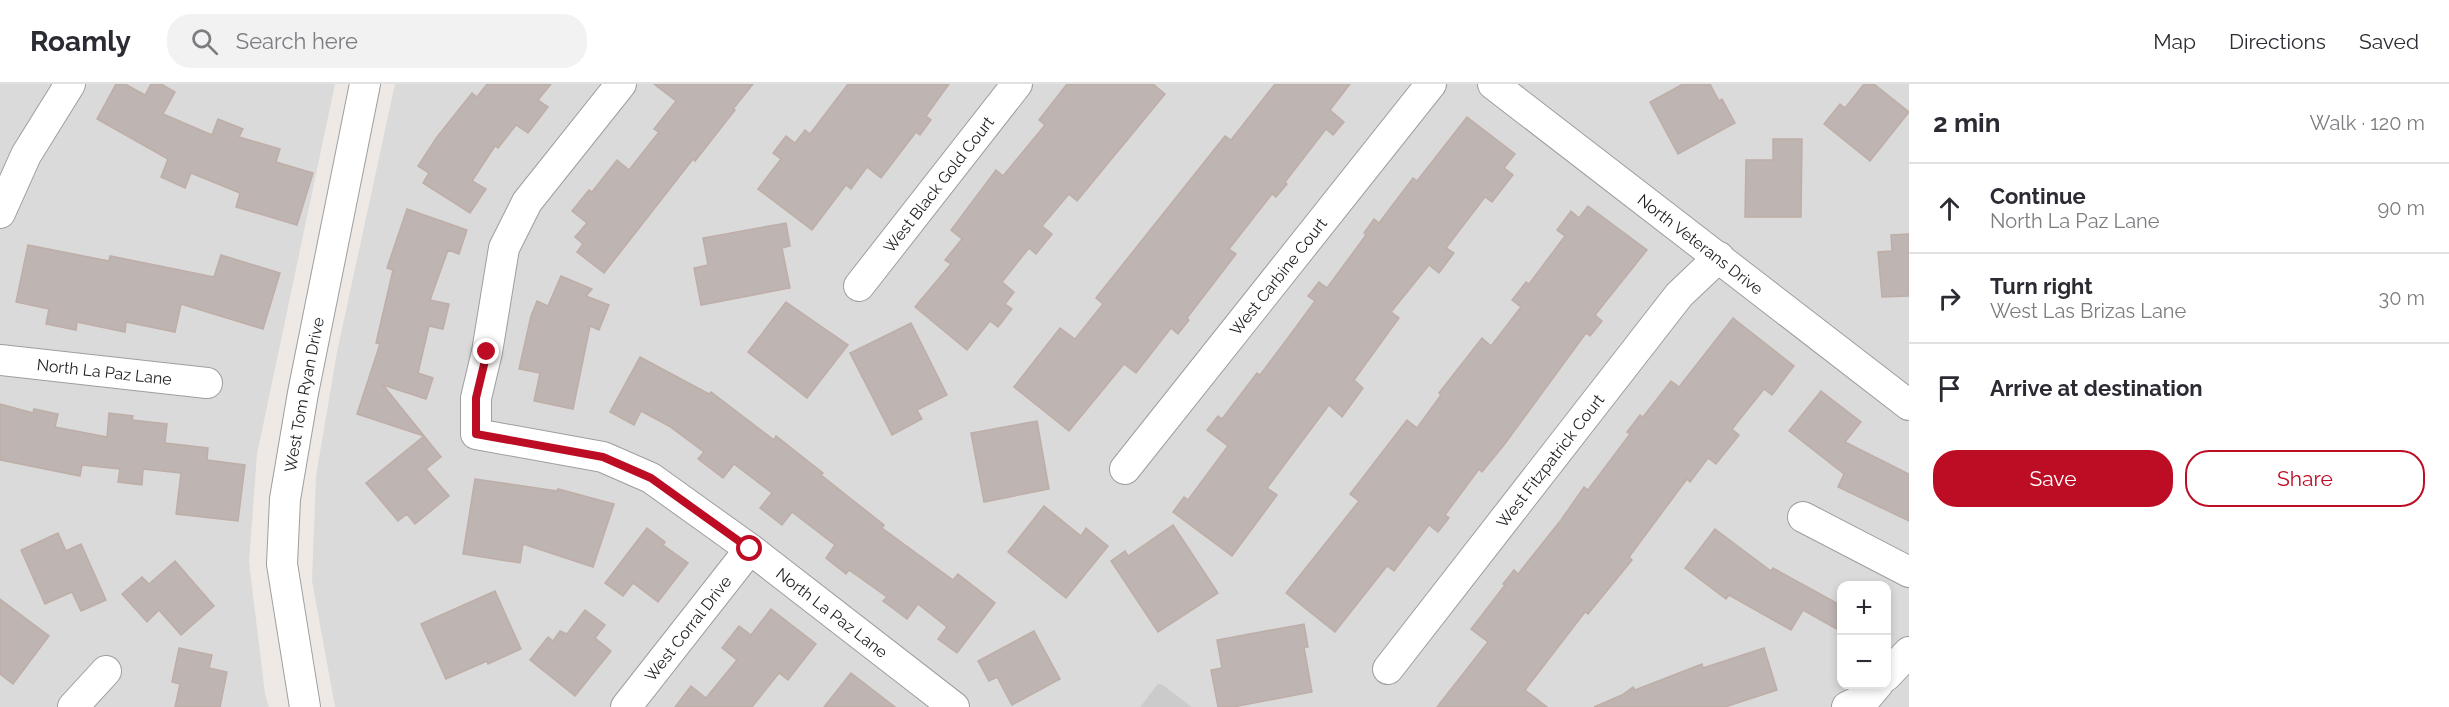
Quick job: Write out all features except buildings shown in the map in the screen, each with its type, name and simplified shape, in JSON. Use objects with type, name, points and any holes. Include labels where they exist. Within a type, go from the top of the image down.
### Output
[{"type":"street","points":[[0,213],[26,155],[70,84]]},
{"type":"street","name":"West Tom Ryan Drive","points":[[305,707],[282,564],[285,499],[303,393],[366,84]]},
{"type":"street","name":"North La Paz Lane","points":[[621,84],[527,202],[504,248],[487,352],[476,398],[476,434],[603,457],[651,478],[750,549],[954,707]]},
{"type":"street","name":"West Black Gold Court","points":[[859,286],[1017,84]]},
{"type":"street","name":"West Carbine Court","points":[[1125,469],[1431,84]]},
{"type":"street","name":"North Veterans Drive","points":[[1493,84],[1909,405]]},
{"type":"street","name":"West Fitzpatrick Court","points":[[1388,669],[1679,296],[1719,257]]},
{"type":"street","name":"North La Paz Lane","points":[[0,360],[207,383]]},
{"type":"street","points":[[1803,516],[1909,572]]},
{"type":"street","name":"West Corral Drive","points":[[626,707],[750,549]]},
{"type":"street","points":[[1891,672],[1909,652]]},
{"type":"street","points":[[73,707],[106,671]]},
{"type":"street","points":[[1847,707],[1867,697],[1874,689]]},
{"type":"shaded area","points":[[0,84],[335,84],[257,454],[249,562],[265,694],[269,707],[0,707]]},
{"type":"shaded area","points":[[395,84],[1909,84],[1909,707],[1192,707],[1163,685],[1158,685],[1140,707],[335,707],[312,581],[316,476],[337,352]]},
{"type":"shaded area","points":[[1158,684],[1163,685],[1192,707],[1140,707]]},
{"type":"route","points":[[487,352],[476,398],[476,434],[603,457],[651,478],[750,549]]}]
